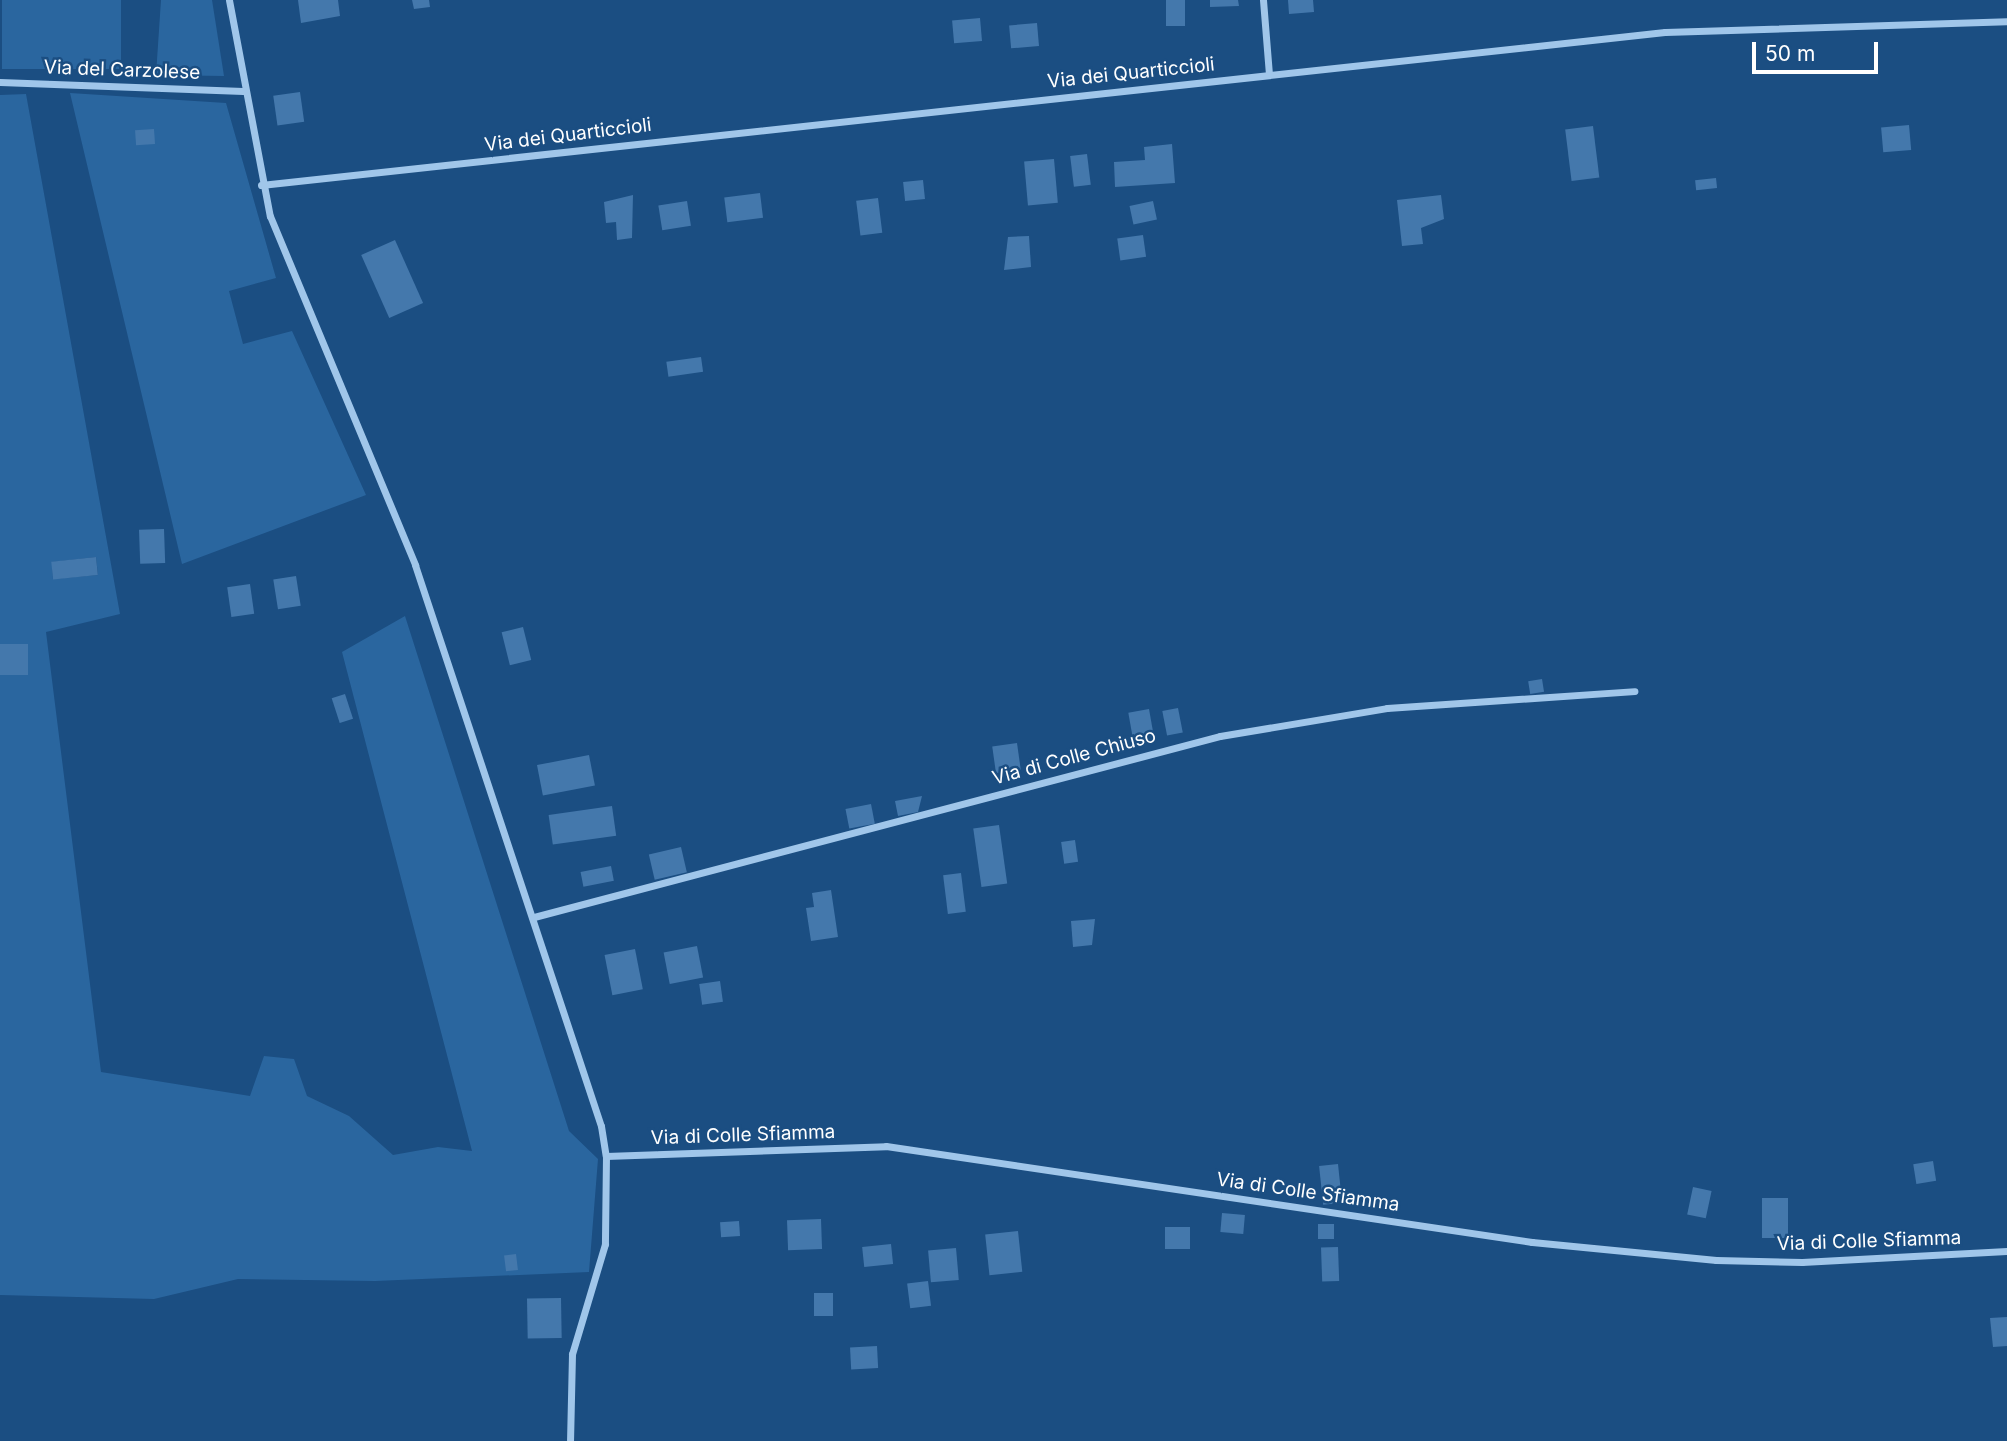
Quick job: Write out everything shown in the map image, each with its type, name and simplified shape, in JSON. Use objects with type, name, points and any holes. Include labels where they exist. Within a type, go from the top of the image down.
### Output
[{"type":"street","points":[[229,0],[261,185],[306,308],[415,565],[592,1090],[607,1156],[605,1244],[572,1354],[570,1441]]},
{"type":"street","points":[[1263,0],[1269,74]]},
{"type":"street","name":"Via dei Quarticcioli","points":[[261,185],[1665,32],[2007,21]]},
{"type":"street","name":"Via del Carzolese","points":[[0,82],[243,91]]},
{"type":"street","name":"Via di Colle Chiuso","points":[[534,916],[1220,736],[1387,708],[1633,691]]},
{"type":"street","name":"Via di Colle Sfiamma","points":[[607,1156],[886,1146],[1532,1242],[1716,1260],[1802,1262],[2007,1251]]},
{"type":"shaded area","points":[[2,0],[121,0],[121,69],[2,69]]},
{"type":"shaded area","points":[[161,0],[212,0],[224,76],[156,75]]},
{"type":"shaded area","points":[[70,93],[226,103],[276,278],[229,291],[243,344],[292,331],[366,495],[182,564]]},
{"type":"shaded area","points":[[26,94],[120,614],[46,632],[101,1072],[250,1096],[264,1056],[294,1059],[307,1096],[349,1116],[393,1155],[438,1147],[472,1151],[342,652],[405,616],[569,1131],[598,1159],[589,1272],[375,1281],[238,1279],[154,1299],[0,1295],[0,675],[28,675],[28,644],[0,644],[0,95]],"holes":[[[96,557],[98,575],[53,579],[52,562]]]},
{"type":"building","points":[[298,0],[338,0],[340,16],[301,23]]},
{"type":"building","points":[[412,0],[429,0],[430,7],[414,9]]},
{"type":"building","points":[[1166,0],[1185,0],[1185,26],[1166,26]]},
{"type":"building","points":[[1210,0],[1238,0],[1239,6],[1210,7]]},
{"type":"building","points":[[1288,0],[1313,0],[1314,12],[1289,14]]},
{"type":"building","points":[[980,18],[982,41],[954,43],[952,20]]},
{"type":"building","points":[[1037,23],[1039,46],[1011,48],[1009,25]]},
{"type":"building","points":[[300,92],[304,122],[277,125],[273,96]]},
{"type":"building","points":[[1909,125],[1911,150],[1883,152],[1881,127]]},
{"type":"building","points":[[1593,126],[1599,178],[1572,181],[1565,129]]},
{"type":"building","points":[[154,129],[155,144],[136,145],[135,130]]},
{"type":"building","points":[[1172,144],[1175,183],[1115,187],[1114,162],[1145,160],[1144,147]]},
{"type":"building","points":[[1087,154],[1091,185],[1074,187],[1070,156]]},
{"type":"building","points":[[1054,159],[1058,203],[1028,205],[1024,162]]},
{"type":"building","points":[[1716,178],[1717,188],[1696,190],[1695,180]]},
{"type":"building","points":[[923,180],[925,199],[905,201],[903,182]]},
{"type":"building","points":[[760,193],[763,218],[727,222],[724,197]]},
{"type":"building","points":[[633,195],[632,238],[617,240],[616,222],[606,223],[604,202]]},
{"type":"building","points":[[1441,195],[1444,219],[1421,228],[1423,244],[1402,246],[1397,200]]},
{"type":"building","points":[[878,198],[882,233],[860,235],[856,201]]},
{"type":"building","points":[[687,201],[691,226],[662,230],[658,206]]},
{"type":"building","points":[[1153,201],[1157,220],[1133,225],[1130,206]]},
{"type":"building","points":[[1143,235],[1146,257],[1120,260],[1117,239]]},
{"type":"building","points":[[1029,236],[1031,267],[1004,270],[1008,237]]},
{"type":"building","points":[[395,240],[423,303],[389,318],[361,255]]},
{"type":"building","points":[[701,357],[703,372],[668,377],[666,362]]},
{"type":"building","points":[[164,529],[165,563],[140,564],[139,530]]},
{"type":"building","points":[[96,557],[98,575],[53,580],[51,562]]},
{"type":"building","points":[[296,576],[301,606],[278,609],[273,580]]},
{"type":"building","points":[[250,584],[254,614],[231,617],[227,587]]},
{"type":"building","points":[[523,627],[531,660],[510,665],[502,632]]},
{"type":"building","points":[[0,644],[28,644],[28,675],[0,675]]},
{"type":"building","points":[[1542,679],[1544,692],[1530,694],[1528,681]]},
{"type":"building","points":[[345,694],[353,719],[340,723],[332,698]]},
{"type":"building","points":[[1178,708],[1183,733],[1167,736],[1162,711]]},
{"type":"building","points":[[1149,709],[1154,736],[1133,739],[1128,713]]},
{"type":"building","points":[[1017,743],[1021,770],[996,773],[992,746]]},
{"type":"building","points":[[589,755],[595,785],[543,796],[537,765]]},
{"type":"building","points":[[922,796],[918,812],[898,816],[895,801]]},
{"type":"building","points":[[871,804],[875,824],[849,829],[845,809]]},
{"type":"building","points":[[612,806],[616,836],[553,845],[549,815]]},
{"type":"building","points":[[999,825],[1007,883],[981,887],[973,829]]},
{"type":"building","points":[[1075,840],[1078,862],[1064,864],[1061,842]]},
{"type":"building","points":[[681,847],[687,872],[655,880],[649,854]]},
{"type":"building","points":[[611,866],[614,881],[583,887],[581,872]]},
{"type":"building","points":[[961,873],[966,912],[948,914],[943,875]]},
{"type":"building","points":[[831,890],[838,937],[811,941],[806,908],[814,907],[812,893]]},
{"type":"building","points":[[1095,919],[1092,945],[1073,947],[1071,921]]},
{"type":"building","points":[[697,946],[703,977],[670,984],[664,952]]},
{"type":"building","points":[[635,949],[643,989],[612,995],[605,955]]},
{"type":"building","points":[[720,981],[723,1002],[702,1005],[699,984]]},
{"type":"building","points":[[1933,1161],[1936,1181],[1916,1184],[1913,1164]]},
{"type":"building","points":[[1338,1164],[1342,1203],[1323,1205],[1319,1166]]},
{"type":"building","points":[[1693,1187],[1712,1191],[1706,1218],[1687,1214]]},
{"type":"building","points":[[1762,1198],[1788,1198],[1788,1238],[1762,1238]]},
{"type":"building","points":[[1222,1213],[1245,1215],[1243,1234],[1220,1232]]},
{"type":"building","points":[[821,1219],[822,1249],[788,1250],[787,1220]]},
{"type":"building","points":[[739,1221],[740,1236],[721,1237],[720,1222]]},
{"type":"building","points":[[1318,1224],[1334,1224],[1334,1239],[1318,1239]]},
{"type":"building","points":[[1165,1227],[1190,1227],[1190,1249],[1165,1249]]},
{"type":"building","points":[[1018,1231],[1022,1272],[989,1275],[985,1234]]},
{"type":"building","points":[[891,1244],[893,1264],[864,1267],[862,1247]]},
{"type":"building","points":[[1338,1247],[1339,1281],[1322,1282],[1321,1248]]},
{"type":"building","points":[[956,1248],[959,1280],[931,1282],[928,1250]]},
{"type":"building","points":[[516,1254],[518,1270],[506,1271],[504,1255]]},
{"type":"building","points":[[928,1281],[931,1306],[910,1308],[907,1284]]},
{"type":"building","points":[[814,1293],[833,1293],[833,1316],[814,1316]]},
{"type":"building","points":[[561,1298],[562,1338],[528,1339],[527,1299]]},
{"type":"building","points":[[2007,1317],[2007,1346],[1993,1347],[1990,1318]]},
{"type":"building","points":[[877,1346],[878,1368],[851,1369],[850,1347]]}]
